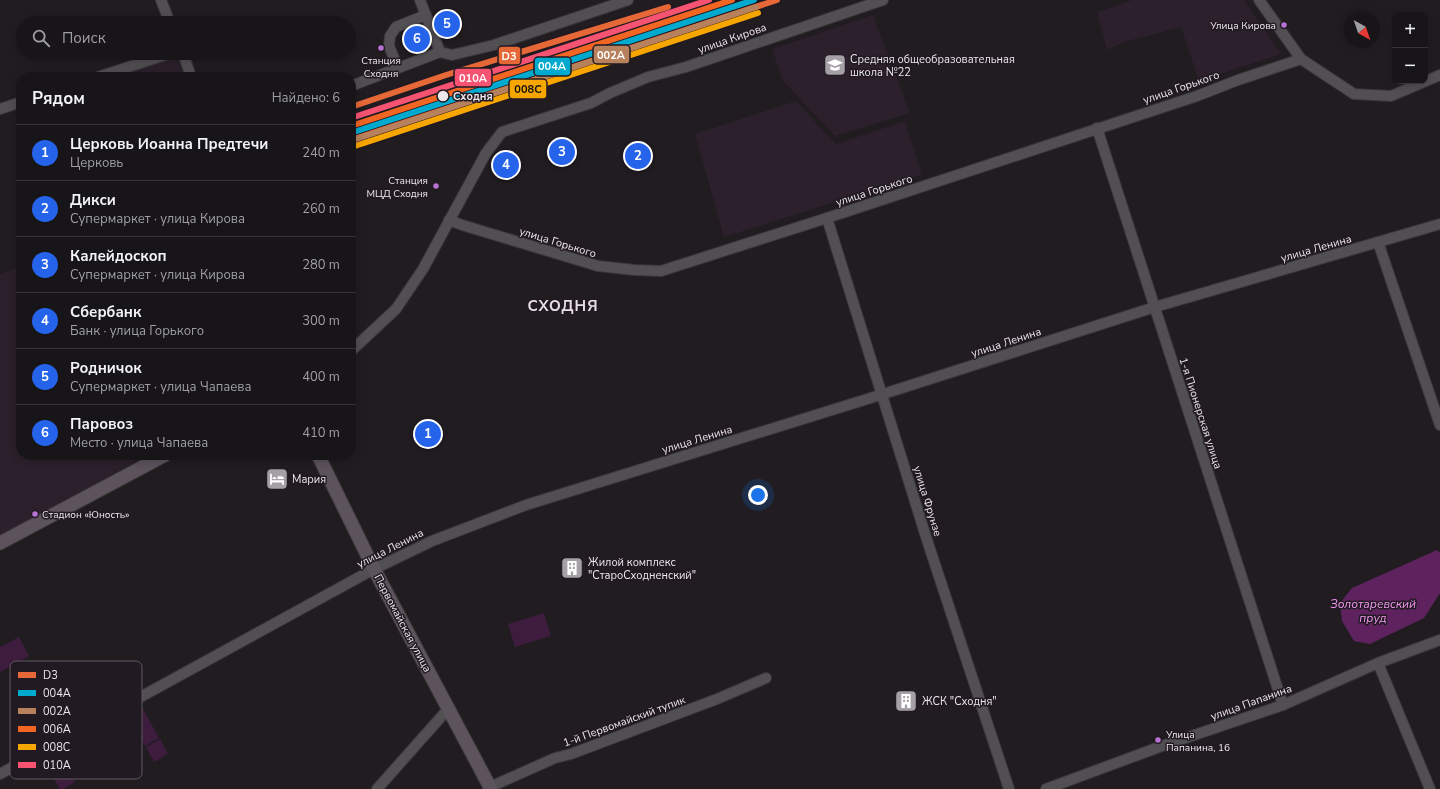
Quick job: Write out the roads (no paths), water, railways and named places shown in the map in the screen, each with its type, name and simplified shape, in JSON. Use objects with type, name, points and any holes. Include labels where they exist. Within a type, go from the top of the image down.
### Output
[{"type":"main road","points":[[0,543],[156,460]]},
{"type":"main road","name":"Первомайская улица","points":[[320,460],[374,569],[491,788]]},
{"type":"street","points":[[161,0],[167,16]]},
{"type":"street","points":[[420,0],[440,52]]},
{"type":"street","points":[[356,84],[440,52],[452,55],[494,45],[628,0]]},
{"type":"street","name":"улица Кирова","points":[[356,346],[396,309],[423,269],[486,153],[502,132],[591,103],[610,93],[648,77],[686,67],[883,0]]},
{"type":"street","points":[[1259,0],[1301,59],[1354,94],[1391,96],[1440,75]]},
{"type":"street","points":[[398,68],[389,46],[390,36],[396,27],[426,15]]},
{"type":"street","name":"улица Горького","points":[[449,220],[598,266],[661,271],[1197,96],[1301,59]]},
{"type":"street","points":[[113,72],[150,60]]},
{"type":"street","points":[[185,60],[189,72]]},
{"type":"street","points":[[0,109],[16,104]]},
{"type":"street","name":"1-я Пионерская улица","points":[[1097,128],[1283,705]]},
{"type":"street","name":"улица Фрунзе","points":[[827,218],[928,544],[1009,789]]},
{"type":"street","name":"улица Ленина","points":[[142,696],[374,569],[432,541],[520,507],[1155,307],[1440,224]]},
{"type":"street","points":[[1378,242],[1440,425]]},
{"type":"street","name":"улица Папанина","points":[[1046,789],[1162,746],[1283,705],[1378,663],[1440,640]]},
{"type":"street","points":[[1378,663],[1430,789]]},
{"type":"street","name":"1-й Первомайский тупик","points":[[491,788],[555,758],[571,754],[678,714],[766,678]]},
{"type":"street","points":[[377,789],[449,708]]},
{"type":"street","name":"улица Ленина","points":[[0,774],[10,769]]},
{"type":"water","name":"Золотаревский пруд","points":[[1437,550],[1440,553],[1440,593],[1424,618],[1370,644],[1354,641],[1342,621],[1340,603],[1352,588]]},
{"type":"place","name":"Родничок","points":[[447,24]]},
{"type":"place","name":"Улица Кирова","points":[[1284,25]]},
{"type":"place","name":"Паровоз","points":[[417,39]]},
{"type":"place","name":"Станция Сходня","points":[[381,48]]},
{"type":"place","name":"Средняя общеобразовательная школа №22","points":[[835,65]]},
{"type":"place","name":"Сходня","points":[[443,96]]},
{"type":"place","name":"Калейдоскоп","points":[[562,152]]},
{"type":"place","name":"Дикси","points":[[638,156]]},
{"type":"place","name":"Сбербанк","points":[[506,165]]},
{"type":"place","name":"Станция МЦД Сходня","points":[[436,186]]},
{"type":"place","name":"Церковь Иоанна Предтечи","points":[[428,434]]},
{"type":"place","name":"Мария","points":[[277,479]]},
{"type":"place","name":"Стадион «Юность»","points":[[35,514]]},
{"type":"place","name":"Жилой комплекс \"СтароСходненский\"","points":[[572,568]]},
{"type":"place","name":"ЖСК \"Сходня\"","points":[[906,701]]},
{"type":"place","name":"Улица Папанина, 16","points":[[1158,740]]},
{"type":"district","name":"СХОДНЯ","points":[[563,306]]}]
